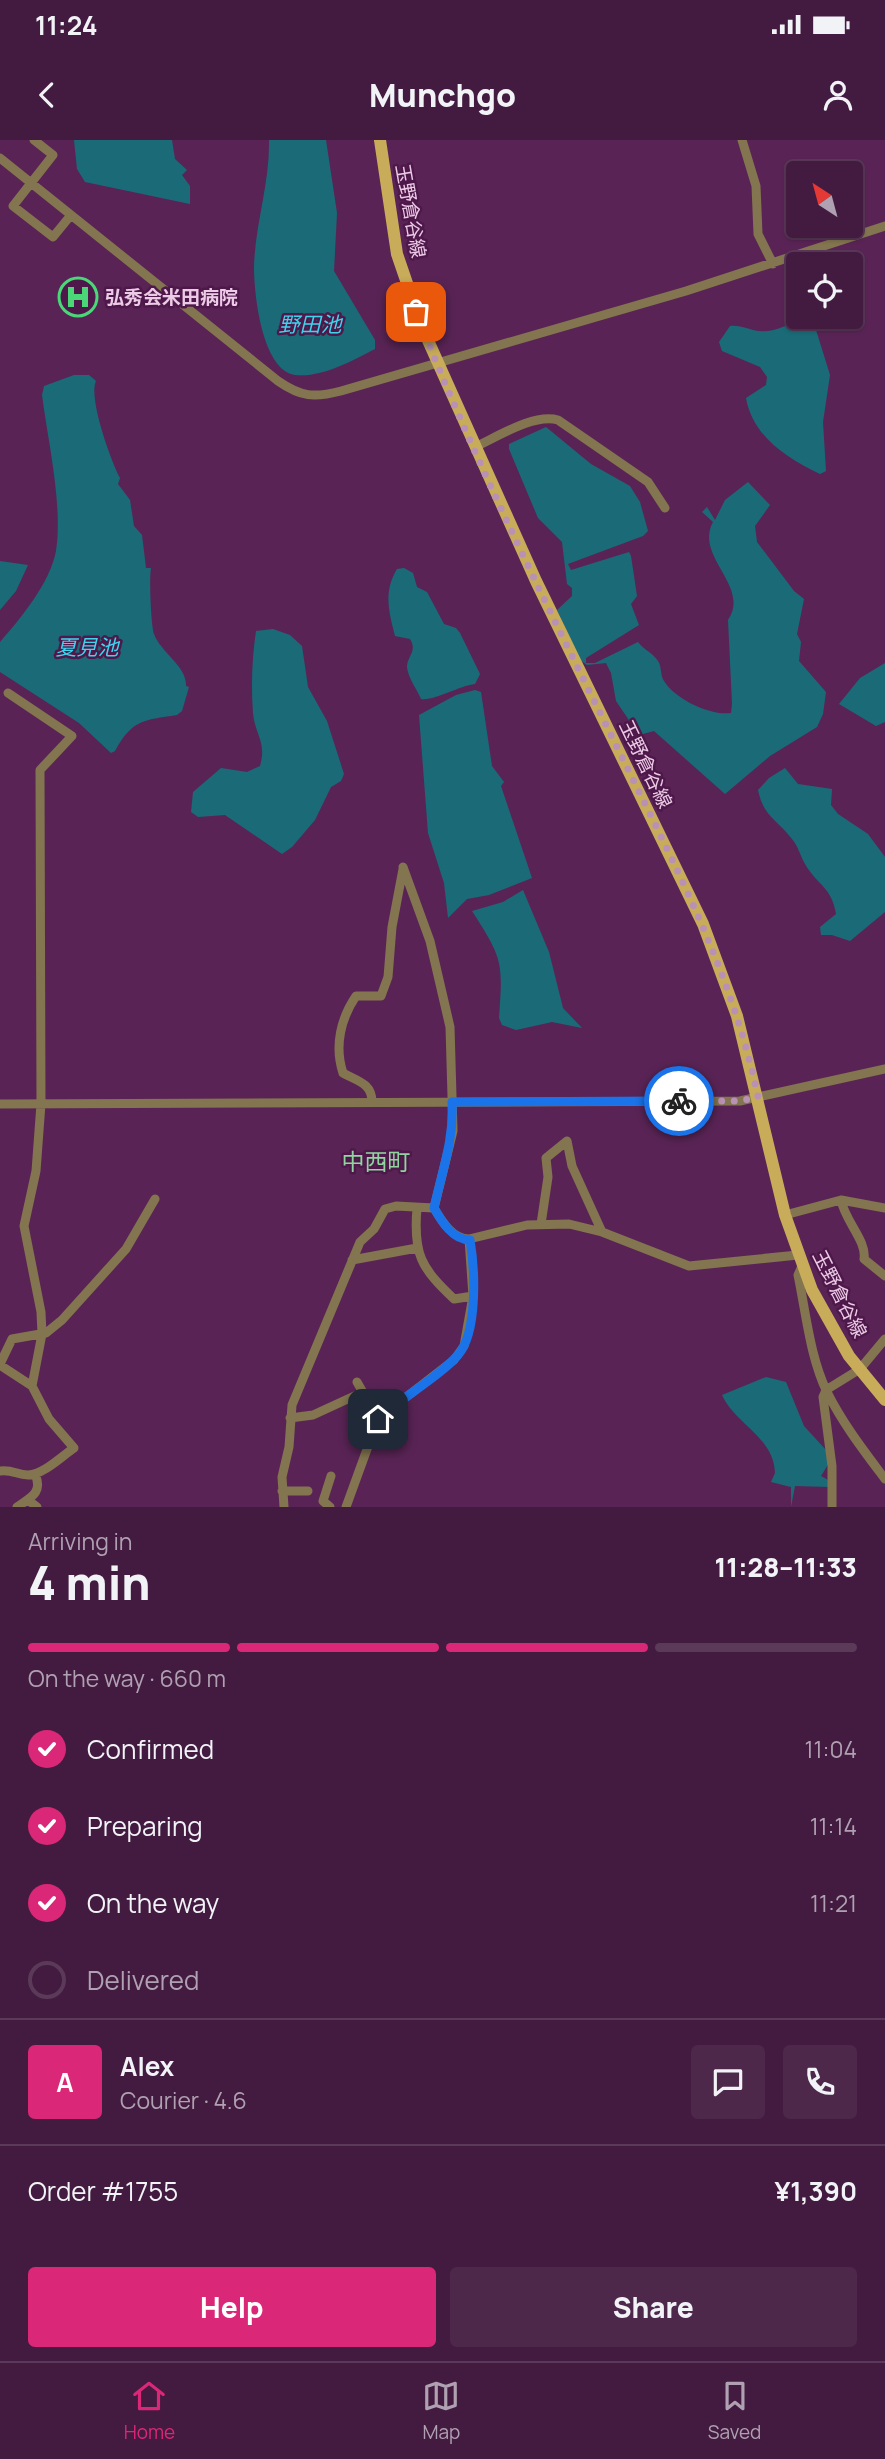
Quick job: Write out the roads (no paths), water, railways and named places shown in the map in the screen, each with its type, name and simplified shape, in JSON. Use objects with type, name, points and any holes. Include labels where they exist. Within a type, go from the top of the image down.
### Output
[{"type":"main road","name":"玉野倉谷線","points":[[380,140],[390,216],[403,276],[438,363],[536,581],[703,924],[737,1016],[785,1215],[800,1261],[827,1318],[860,1369],[885,1400]]},
{"type":"street","points":[[34,140],[53,155],[13,206],[53,237],[71,215]]},
{"type":"street","points":[[742,140],[756,186],[758,234],[773,264]]},
{"type":"street","points":[[0,158],[294,392],[320,397],[773,264],[885,226]]},
{"type":"street","points":[[475,447],[550,417],[648,482],[665,508]]},
{"type":"street","points":[[9,693],[72,736],[40,770],[41,1104],[36,1171],[24,1226],[41,1312],[42,1334],[32,1386]]},
{"type":"street","points":[[372,1102],[372,1094],[367,1085],[342,1073],[339,1053],[344,1015],[356,996],[381,996],[388,977],[391,927],[403,867],[429,941],[449,1015],[453,1131],[434,1208]]},
{"type":"street","points":[[0,1104],[727,1101],[758,1097],[885,1069]]},
{"type":"street","points":[[541,1224],[548,1177],[547,1158],[567,1142],[572,1166],[602,1231]]},
{"type":"street","points":[[0,1471],[11,1469],[22,1474],[35,1474],[74,1448],[50,1419],[32,1386],[0,1364],[12,1339],[42,1334],[62,1320],[126,1250],[155,1199]]},
{"type":"street","points":[[841,1200],[849,1224],[865,1247],[864,1259],[885,1276]]},
{"type":"street","points":[[785,1215],[841,1200],[885,1208]]},
{"type":"street","points":[[417,1208],[417,1248],[426,1272],[454,1299],[473,1296]]},
{"type":"street","points":[[284,1507],[282,1491],[292,1405],[360,1242],[374,1229],[385,1209],[434,1208]]},
{"type":"street","points":[[434,1208],[451,1232],[461,1240],[541,1224],[569,1224],[602,1231],[689,1266],[800,1261],[798,1275],[811,1339],[826,1390],[851,1434],[885,1479]]},
{"type":"street","points":[[338,1507],[347,1504],[378,1419],[460,1353],[473,1296],[470,1240]]},
{"type":"street","points":[[352,1259],[417,1248]]},
{"type":"street","points":[[832,1507],[832,1466],[823,1407],[826,1390],[860,1369],[885,1339]]},
{"type":"street","points":[[358,1382],[378,1419]]},
{"type":"street","points":[[290,1418],[313,1415],[363,1392]]},
{"type":"street","points":[[17,1507],[39,1489],[35,1474]]},
{"type":"street","points":[[330,1507],[323,1501],[331,1476]]},
{"type":"street","points":[[282,1491],[308,1491]]},
{"type":"street","points":[[28,1500],[37,1507]]},
{"type":"water","points":[[74,140],[172,140],[175,159],[187,170],[182,175],[190,186],[190,204],[85,182],[77,169]]},
{"type":"water","name":"野田池","points":[[269,140],[326,140],[337,213],[334,271],[375,340],[375,349],[336,368],[315,374],[295,375],[284,370],[268,346],[258,312],[254,279],[255,251]]},
{"type":"water","points":[[786,325],[786,329],[816,329],[830,375],[823,422],[826,471],[820,474],[795,461],[764,435],[750,412],[746,398],[766,385],[767,377],[760,367],[722,351],[719,342],[730,326],[760,331]]},
{"type":"water","name":"夏見池","points":[[74,375],[89,375],[96,381],[95,401],[102,430],[120,478],[118,484],[130,500],[134,526],[142,535],[146,568],[151,568],[154,634],[182,672],[186,686],[189,687],[182,711],[177,715],[147,720],[133,727],[111,753],[79,723],[0,672],[0,642],[41,588],[56,551],[58,514],[42,395],[44,386]]},
{"type":"water","points":[[546,427],[591,464],[630,486],[640,502],[648,531],[643,536],[568,564],[571,570],[629,552],[631,556],[637,596],[631,604],[639,625],[586,658],[586,663],[595,663],[638,642],[658,661],[663,679],[669,688],[684,700],[703,709],[731,713],[728,620],[733,607],[733,595],[711,547],[709,535],[713,522],[702,512],[707,507],[715,520],[725,500],[748,482],[770,505],[755,526],[757,542],[794,591],[804,599],[797,634],[801,642],[799,661],[826,692],[823,714],[817,727],[770,756],[725,794],[654,731],[639,735],[616,701],[611,673],[606,663],[587,665],[580,660],[557,610],[572,596],[572,588],[567,584],[562,542],[538,518],[509,449],[509,444]]},
{"type":"water","points":[[0,561],[28,565],[16,591],[0,610]]},
{"type":"water","points":[[404,568],[413,573],[417,587],[427,592],[444,624],[456,628],[460,633],[480,674],[475,684],[433,698],[421,699],[407,667],[412,644],[410,639],[395,636],[389,610],[393,577],[397,569]]},
{"type":"water","points":[[273,629],[290,635],[302,646],[308,687],[327,721],[344,774],[341,781],[331,787],[315,820],[292,847],[282,854],[225,815],[198,817],[191,812],[193,792],[221,768],[247,772],[260,766],[262,751],[252,703],[254,651],[256,631]]},
{"type":"water","points":[[885,663],[885,722],[876,726],[839,704],[860,678]]},
{"type":"water","points":[[475,690],[481,692],[492,766],[504,782],[501,786],[532,878],[489,895],[467,899],[448,918],[444,883],[428,833],[419,715],[456,695]]},
{"type":"water","points":[[785,768],[798,784],[832,789],[831,805],[838,814],[868,834],[885,857],[885,912],[850,941],[832,935],[821,935],[820,927],[836,914],[831,898],[805,864],[794,842],[764,807],[758,790],[769,778]]},
{"type":"water","points":[[523,890],[549,952],[563,1008],[582,1028],[552,1022],[516,1030],[502,1025],[499,1018],[499,962],[490,940],[472,911],[503,902]]},
{"type":"water","points":[[766,1377],[786,1382],[804,1426],[826,1450],[829,1463],[821,1476],[830,1481],[830,1487],[795,1486],[791,1507],[791,1487],[771,1482],[775,1473],[768,1450],[722,1395]]},
{"type":"place","name":"弘秀会米田病院","points":[[78,297]]},
{"type":"district","name":"中西町","points":[[376,1161]]}]
